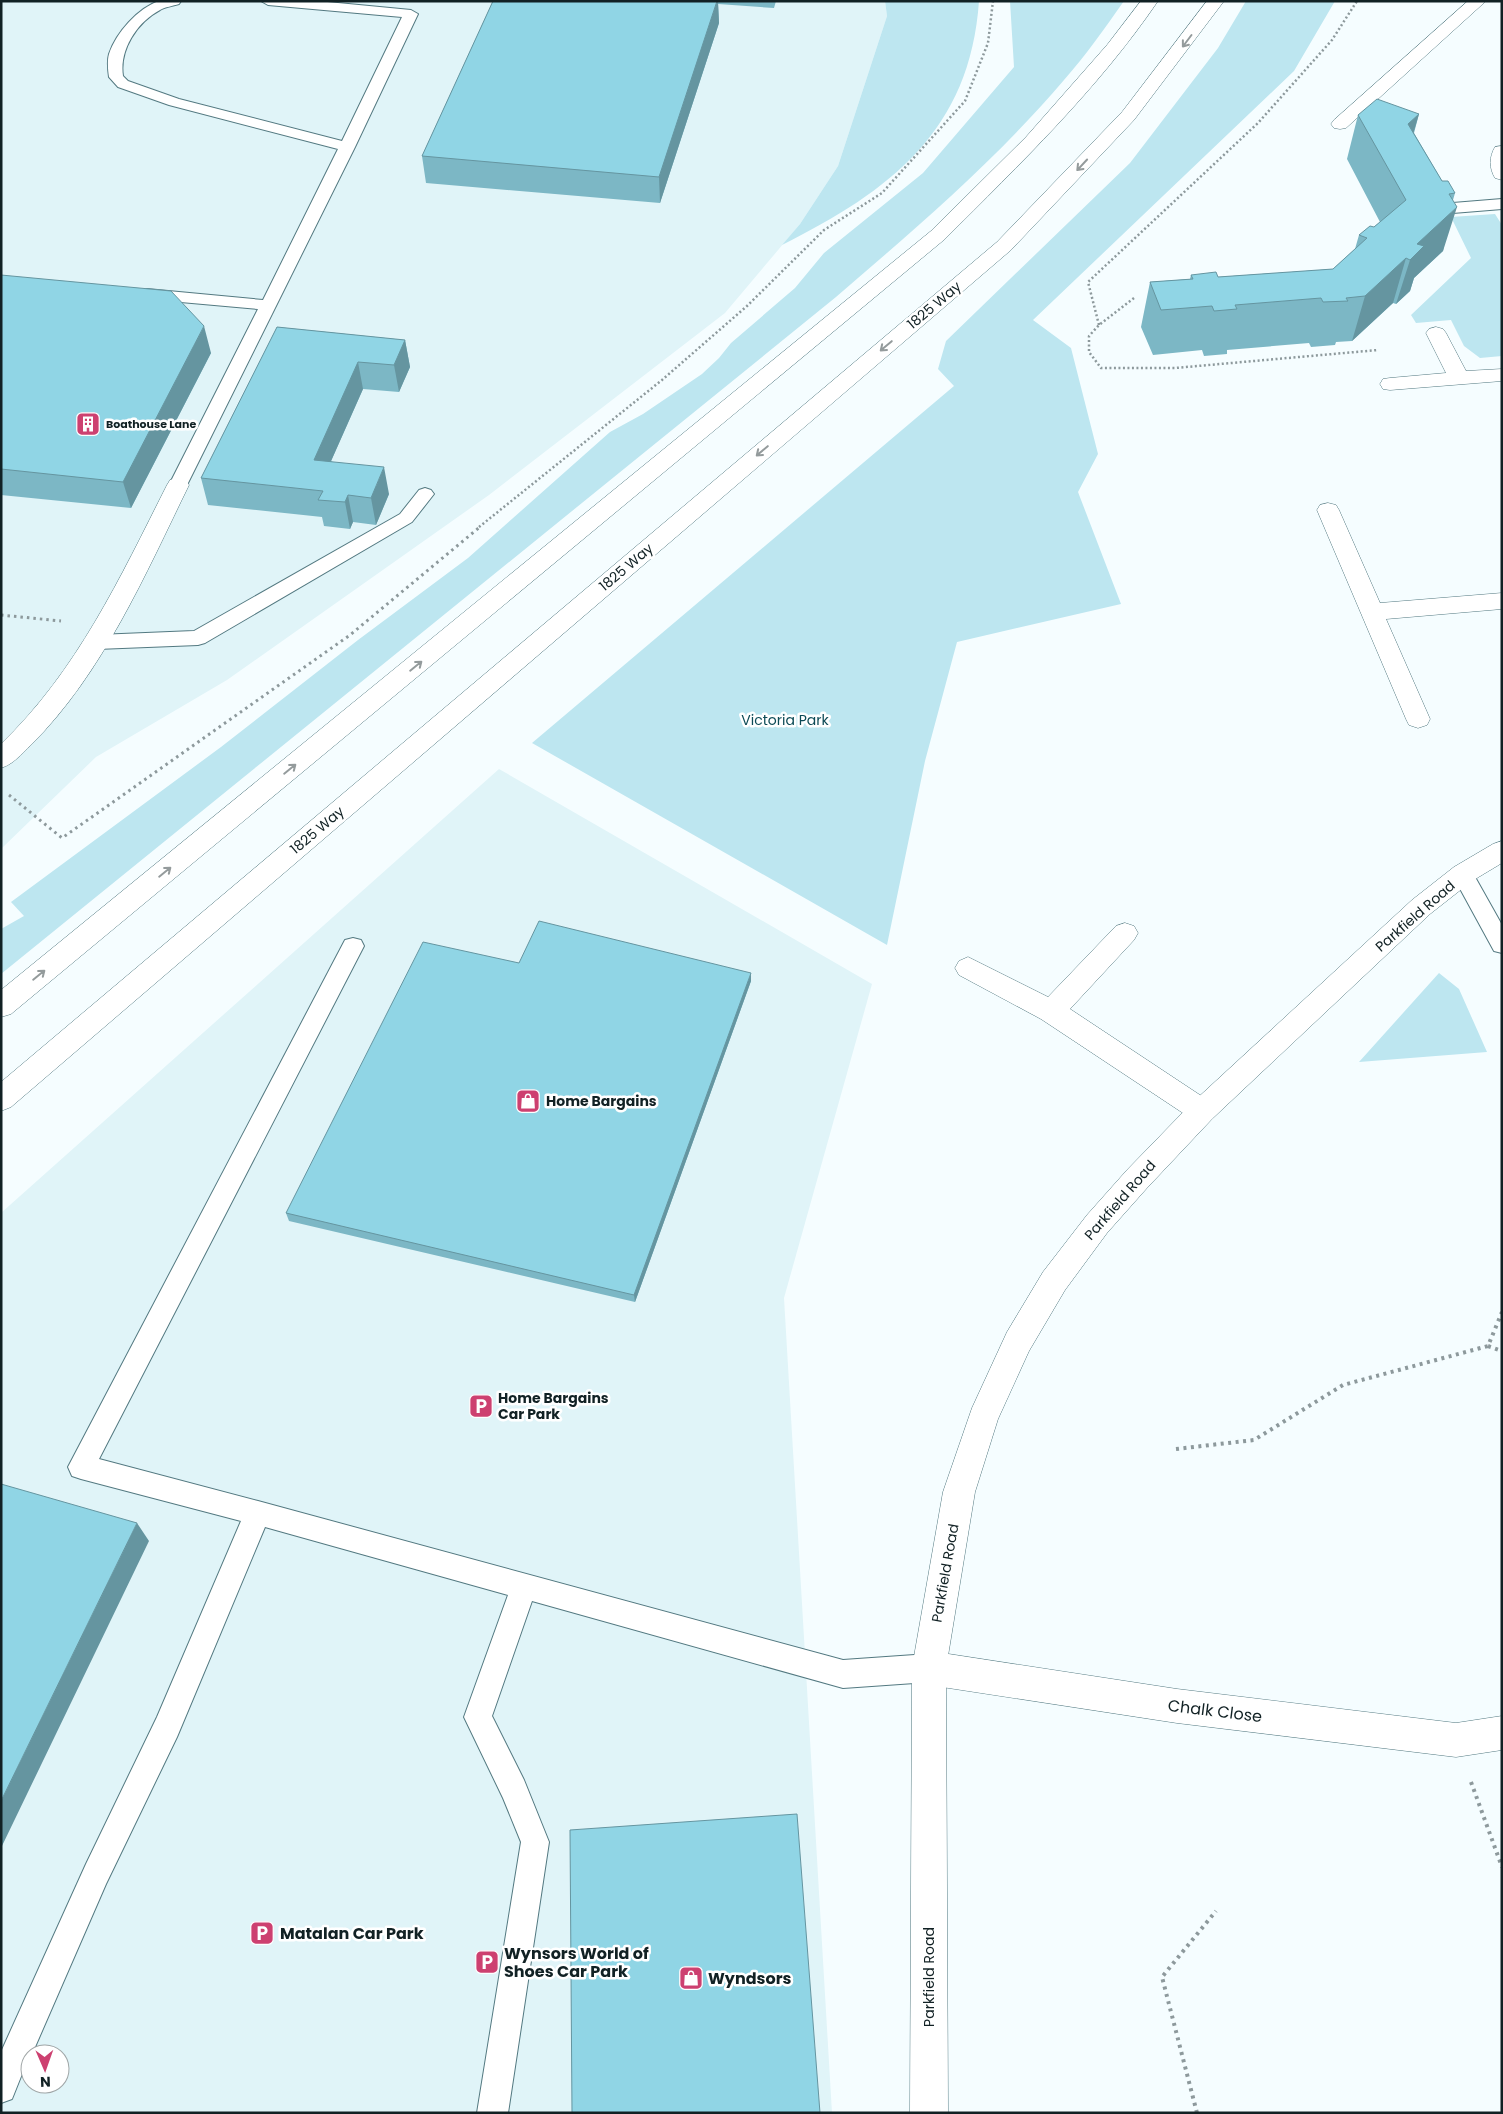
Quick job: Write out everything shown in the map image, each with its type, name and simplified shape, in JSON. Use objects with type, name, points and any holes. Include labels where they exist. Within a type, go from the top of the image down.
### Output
[{"type":"main road","points":[[1,1006],[938,235],[1033,141],[1113,49],[1150,1]]},
{"type":"main road","name":"1825 Way","points":[[1,1099],[1004,246],[1128,116],[1216,1]]},
{"type":"main road","points":[[1340,124],[1478,1]]},
{"type":"main road","points":[[1502,151],[1499,166],[1502,174]]},
{"type":"main road","points":[[1438,339],[1459,378]]},
{"type":"main road","points":[[1390,384],[1502,376]]},
{"type":"main road","points":[[1,759],[24,739],[57,702],[102,634],[178,485]]},
{"type":"main road","points":[[1328,510],[1418,719]]},
{"type":"main road","points":[[1372,612],[1502,601]]},
{"type":"main road","name":"Parkfield Road","points":[[929,2113],[929,1668],[959,1492],[983,1418],[1018,1342],[1054,1281],[1097,1224],[1202,1111],[1420,907],[1463,874],[1502,851]]},
{"type":"main road","points":[[1051,1011],[1125,933]]},
{"type":"main road","points":[[968,968],[1051,1011],[1202,1111]]},
{"type":"main road","name":"Chalk Close","points":[[929,1668],[1196,1709],[1456,1740],[1502,1733]]},
{"type":"lane","points":[[174,1],[155,7],[141,18],[125,37],[116,54],[115,70],[116,77],[123,84],[174,102],[347,147]]},
{"type":"lane","points":[[178,485],[347,147],[411,14],[268,1]]},
{"type":"lane","points":[[1427,210],[1502,204]]},
{"type":"lane","points":[[130,293],[268,305]]},
{"type":"lane","points":[[102,634],[198,638],[406,518],[425,494]]},
{"type":"lane","points":[[1463,874],[1502,945]]},
{"type":"lane","points":[[353,946],[81,1467],[258,1513],[843,1674],[929,1668]]},
{"type":"lane","points":[[1,2088],[96,1874],[167,1727],[258,1513]]},
{"type":"lane","points":[[492,2113],[535,1842],[514,1790],[478,1717],[524,1586]]},
{"type":"path","points":[[9,795],[62,838],[350,635],[500,510],[662,380],[747,306],[824,230],[882,193],[965,100],[988,43],[993,1]]},
{"type":"path","points":[[1099,326],[1088,282],[1258,123],[1332,40],[1357,1]]},
{"type":"path","points":[[1134,298],[1089,336],[1089,352],[1101,368],[1175,368],[1438,339]]},
{"type":"path","points":[[1,615],[102,634]]},
{"type":"path","points":[[1488,1346],[1502,1312]]},
{"type":"path","points":[[1176,1449],[1254,1440],[1343,1384],[1488,1346],[1502,1351]]},
{"type":"path","points":[[1456,1740],[1502,1867]]},
{"type":"path","points":[[1197,2113],[1162,1977],[1216,1911]]},
{"type":"shaded area","points":[[1,1],[885,1],[887,16],[838,166],[800,224],[725,313],[489,495],[227,680],[96,757],[1,849]]},
{"type":"shaded area","points":[[499,769],[872,984],[784,1298],[832,2113],[1,2113],[1,1213]]},
{"type":"green space","points":[[885,1],[979,1],[972,47],[960,86],[941,121],[918,152],[889,178],[857,202],[782,245],[800,224],[838,166],[887,16]]},
{"type":"green space","points":[[1010,1],[1124,1],[1072,71],[1038,110],[983,166],[925,220],[836,297],[1,974],[1,929],[24,916],[11,902],[221,747],[358,640],[468,558],[610,432],[643,414],[702,374],[731,343],[795,288],[824,253],[923,173],[1014,67]]},
{"type":"green space","name":"Victoria Park","points":[[1246,1],[1335,1],[1294,71],[1033,320],[1071,348],[1098,454],[1078,492],[1121,604],[957,642],[925,761],[887,945],[532,743],[954,386],[938,369],[946,341],[1130,163],[1218,48]]},
{"type":"green space","points":[[1495,214],[1502,225],[1502,356],[1480,358],[1464,346],[1451,320],[1416,323],[1411,315],[1471,258],[1451,217]]},
{"type":"green space","points":[[1439,973],[1459,989],[1487,1052],[1359,1062]]},
{"type":"building","points":[[493,1],[717,1],[659,177],[422,156]]},
{"type":"building","points":[[1377,99],[1419,114],[1408,124],[1442,181],[1448,181],[1455,193],[1449,194],[1457,207],[1417,244],[1424,246],[1410,260],[1406,258],[1365,296],[1346,298],[1348,301],[1323,302],[1321,298],[1235,305],[1237,309],[1214,311],[1212,306],[1161,310],[1150,282],[1193,279],[1191,275],[1216,272],[1218,277],[1333,269],[1367,238],[1359,235],[1370,226],[1374,227],[1406,200],[1358,115]]},
{"type":"building","name":"Boathouse Lane","points":[[1,275],[171,291],[204,326],[123,482],[1,469]]},
{"type":"building","points":[[277,327],[405,340],[394,365],[358,362],[314,460],[384,467],[371,498],[348,495],[345,502],[318,500],[323,491],[201,478]]},
{"type":"building","name":"Home Bargains","points":[[539,921],[751,973],[634,1295],[286,1213],[423,942],[519,963]]},
{"type":"building","points":[[1,1484],[137,1523],[1,1801]]},
{"type":"building","name":"Wyndsors","points":[[797,1814],[820,2113],[572,2113],[570,1830]]},
{"type":"place","name":"Boathouse Lane","points":[[88,424]]},
{"type":"place","name":"Home Bargains","points":[[528,1101]]},
{"type":"place","name":"Home Bargains Car Park","points":[[481,1406]]},
{"type":"place","name":"Matalan Car Park","points":[[262,1933]]},
{"type":"place","name":"Wynsors World of Shoes Car Park","points":[[487,1962]]},
{"type":"place","name":"Wyndsors","points":[[691,1978]]}]
